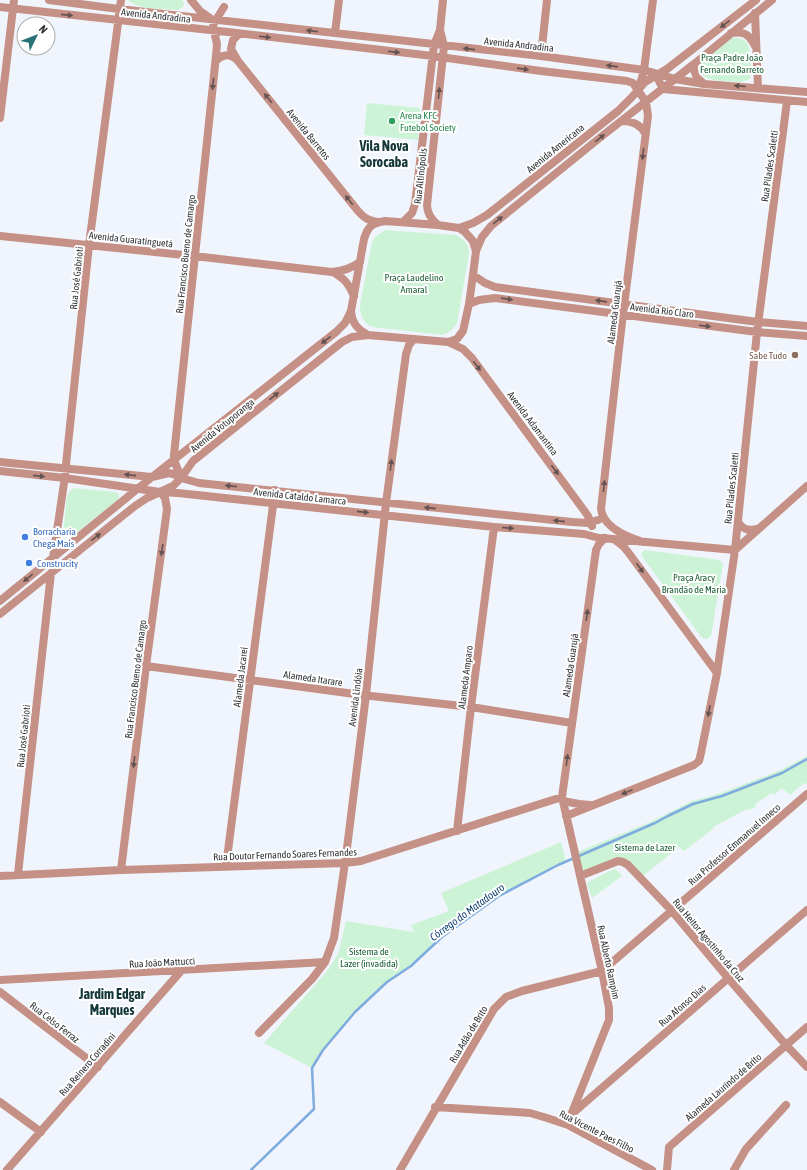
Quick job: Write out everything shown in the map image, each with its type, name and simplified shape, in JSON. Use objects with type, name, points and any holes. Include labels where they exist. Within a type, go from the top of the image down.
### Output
[{"type":"street","points":[[0,118],[14,0]]},
{"type":"street","name":"Avenida Andradina","points":[[49,0],[541,56],[644,70],[675,79],[704,84],[807,92]]},
{"type":"street","name":"Rua José Gabrioti","points":[[53,558],[65,478],[89,245],[121,0]]},
{"type":"street","points":[[190,0],[200,11],[214,19]]},
{"type":"street","points":[[335,33],[339,0]]},
{"type":"street","name":"Rua Altinópolis","points":[[403,222],[412,213],[415,204],[434,45],[440,30],[443,0]]},
{"type":"street","points":[[541,56],[547,0]]},
{"type":"street","points":[[646,102],[638,90],[644,70],[653,0]]},
{"type":"street","name":"Avenida Americana","points":[[459,228],[473,223],[487,215],[618,111],[645,82],[656,74],[667,69],[756,0]]},
{"type":"street","name":"Avenida Americana","points":[[476,251],[482,237],[491,226],[772,0]]},
{"type":"street","points":[[214,31],[214,19],[225,4]]},
{"type":"street","points":[[225,4],[228,32]]},
{"type":"street","name":"Avenida Andradina","points":[[0,7],[433,56],[627,81],[633,83],[638,90]]},
{"type":"street","points":[[755,13],[758,88]]},
{"type":"street","name":"Rua Altinópolis","points":[[438,225],[428,214],[427,205],[444,46],[440,30]]},
{"type":"street","name":"Rua Francisco Bueno de Camargo","points":[[181,478],[174,460],[216,61],[217,44],[214,31]]},
{"type":"street","name":"Avenida Barretos","points":[[228,32],[229,44],[238,61],[358,211],[366,218],[379,222]]},
{"type":"street","points":[[731,33],[744,33],[750,37],[756,48]]},
{"type":"street","points":[[231,49],[233,40],[239,34]]},
{"type":"street","points":[[216,61],[223,56],[229,55],[238,61]]},
{"type":"street","points":[[694,64],[694,72],[697,79],[704,84]]},
{"type":"street","points":[[656,74],[663,88],[807,102]]},
{"type":"street","name":"Rua Pilades Scaletti","points":[[566,816],[694,765],[699,760],[717,673],[735,550],[758,322],[787,101]]},
{"type":"street","name":"Alameda Guarujá","points":[[607,523],[601,509],[648,116],[646,102]]},
{"type":"street","points":[[622,121],[634,123],[640,126],[645,133]]},
{"type":"street","points":[[379,222],[403,222],[459,228],[470,236],[473,242],[476,251],[469,304],[463,331],[457,339],[448,342],[368,334],[360,331],[352,320],[351,311],[366,232],[370,226],[379,222]]},
{"type":"street","name":"Avenida Guaratinguetá","points":[[0,236],[332,272],[344,271],[353,268],[360,262]]},
{"type":"street","points":[[332,272],[342,277],[354,296]]},
{"type":"street","name":"Avenida Rio Claro","points":[[473,275],[484,283],[495,287],[758,322],[807,326]]},
{"type":"street","name":"Avenida Rio Claro","points":[[469,304],[480,300],[495,298],[757,332],[807,336]]},
{"type":"street","name":"Avenida Votuporanga","points":[[0,601],[149,480],[336,332],[345,323],[351,311]]},
{"type":"street","name":"Avenida Votuporanga","points":[[0,614],[51,572],[143,501],[173,486],[181,478],[193,461],[342,342],[352,337],[368,334]]},
{"type":"street","name":"Avenida Lindóia","points":[[259,1033],[312,979],[325,962],[334,938],[366,695],[386,503],[406,354],[409,345],[414,339]]},
{"type":"street","name":"Avenida Adamantina","points":[[448,342],[463,349],[472,358],[594,523]]},
{"type":"street","points":[[176,438],[184,445],[194,445]]},
{"type":"street","name":"Avenida Cataldo Lamarca","points":[[0,462],[149,480],[169,473],[181,478],[199,482],[386,503],[594,523]]},
{"type":"street","points":[[190,465],[190,474],[199,482]]},
{"type":"street","name":"Avenida Cataldo Lamarca","points":[[0,471],[65,478],[150,491],[178,492],[494,527],[584,534],[602,538],[735,550]]},
{"type":"street","points":[[149,480],[146,487],[150,491]]},
{"type":"street","points":[[117,486],[121,488],[126,495],[123,501]]},
{"type":"street","points":[[735,550],[807,486]]},
{"type":"street","name":"Alameda Jacareí","points":[[226,866],[275,490]]},
{"type":"street","name":"Rua Francisco Bueno de Camargo","points":[[121,870],[146,666],[167,512],[165,498],[160,492]]},
{"type":"street","points":[[143,501],[152,499],[160,501],[166,508],[167,512]]},
{"type":"street","points":[[602,520],[607,523],[609,525],[609,534],[602,538],[593,534],[592,530],[594,523],[602,520]]},
{"type":"street","points":[[738,522],[747,530],[754,530],[760,527]]},
{"type":"street","name":"Avenida Cataldo Lamarca","points":[[607,523],[624,534],[643,542]]},
{"type":"street","name":"Alameda Amparo","points":[[457,830],[494,527]]},
{"type":"street","name":"Alameda Guarujá","points":[[562,799],[596,550],[602,538]]},
{"type":"street","points":[[614,539],[625,549],[717,673]]},
{"type":"street","name":"Rua José Gabrioti","points":[[18,874],[51,572]]},
{"type":"street","points":[[32,588],[41,588],[47,594],[48,599]]},
{"type":"street","points":[[703,653],[714,656],[717,655],[720,650]]},
{"type":"street","name":"Alameda Itarare","points":[[146,666],[366,695],[471,707],[572,723]]},
{"type":"street","name":"Rua Professor Emmanuel Inneco","points":[[602,972],[807,794]]},
{"type":"street","name":"Rua Pilades Scaletti","points":[[562,799],[579,804],[593,805]]},
{"type":"street","name":"Rua Doutor Fernando Soares Fernandes","points":[[0,876],[18,874],[226,866],[345,863],[361,861],[457,830],[562,799]]},
{"type":"street","name":"Rua Alberto Rampim","points":[[562,799],[580,872],[609,1008],[609,1020],[571,1114],[568,1125]]},
{"type":"street","name":"Rua Heitor Agostinho da Cruz","points":[[580,872],[618,862],[623,862],[628,865],[672,911],[728,978],[807,1067]]},
{"type":"street","name":"Rua Afonso Dias","points":[[571,1114],[807,910]]},
{"type":"street","name":"Rua João Mattucci","points":[[0,980],[325,962]]},
{"type":"street","name":"Rua Reinero Corradini","points":[[7,1170],[98,1068],[181,971]]},
{"type":"street","name":"Rua Adão de Brito","points":[[400,1170],[435,1107],[494,1009],[506,997],[522,991],[602,972]]},
{"type":"street","name":"Rua Celso Ferraz","points":[[0,992],[98,1068]]},
{"type":"street","name":"Alameda Laurindo de Brito","points":[[668,1170],[669,1147],[807,1027]]},
{"type":"street","points":[[0,1102],[41,1132]]},
{"type":"street","points":[[734,1170],[746,1149],[786,1105]]},
{"type":"street","name":"Rua Vicente Paes Filho","points":[[435,1107],[530,1114],[548,1118],[568,1125],[652,1170]]},
{"type":"green space","points":[[128,0],[183,0],[184,4],[183,7],[178,10],[159,9],[138,6]]},
{"type":"green space","name":"Praça Padre João Fernando Barreto","points":[[732,38],[738,38],[746,42],[750,50],[750,78],[741,82],[714,80],[702,75],[700,70],[701,64]]},
{"type":"green space","name":"Arena KFC Futebol Society","points":[[367,103],[420,108],[418,140],[364,135]]},
{"type":"green space","name":"Praça Laudelino Amaral","points":[[385,230],[456,235],[466,243],[469,254],[457,323],[449,332],[442,335],[372,327],[364,321],[361,315],[360,305],[372,242],[375,237]]},
{"type":"green space","points":[[74,488],[117,492],[119,499],[71,537],[63,534],[67,496]]},
{"type":"green space","name":"Praça Aracy Brandão de Maria","points":[[645,550],[720,560],[723,564],[711,636],[707,639],[702,638],[641,555]]},
{"type":"green space","name":"Sistema de Lazer","points":[[807,756],[807,784],[804,783],[790,795],[782,788],[774,795],[772,793],[755,804],[756,807],[747,809],[713,827],[713,829],[684,851],[679,847],[643,876],[629,862],[585,870],[582,869],[578,852],[650,822],[692,801],[721,793],[781,770]]},
{"type":"green space","name":"Sistema de Lazer (invadida)","points":[[561,842],[566,862],[499,896],[442,937],[411,966],[386,984],[355,1012],[323,1050],[312,1068],[264,1043],[328,970],[338,954],[346,921],[414,932],[411,925],[449,911],[441,893]]},
{"type":"green space","name":"Sistema de Lazer","points":[[614,869],[622,876],[592,898],[587,885],[588,882]]},
{"type":"waterway","name":"Córrego do Matadouro","points":[[251,1170],[314,1109],[312,1068],[323,1050],[355,1012],[387,982],[411,966],[442,937],[499,896],[558,865],[655,823],[693,804],[722,796],[782,773],[807,759]]},
{"type":"place","name":"Arena KFC Futebol Society","points":[[392,121]]},
{"type":"place","name":"Sabe Tudo","points":[[795,355]]},
{"type":"place","name":"Borracharia Chega Mais","points":[[25,537]]},
{"type":"place","name":"Construcity","points":[[29,563]]},
{"type":"district","name":"Vila Nova Sorocaba","points":[[384,154]]},
{"type":"district","name":"Jardim Edgar Marques","points":[[112,1002]]}]
